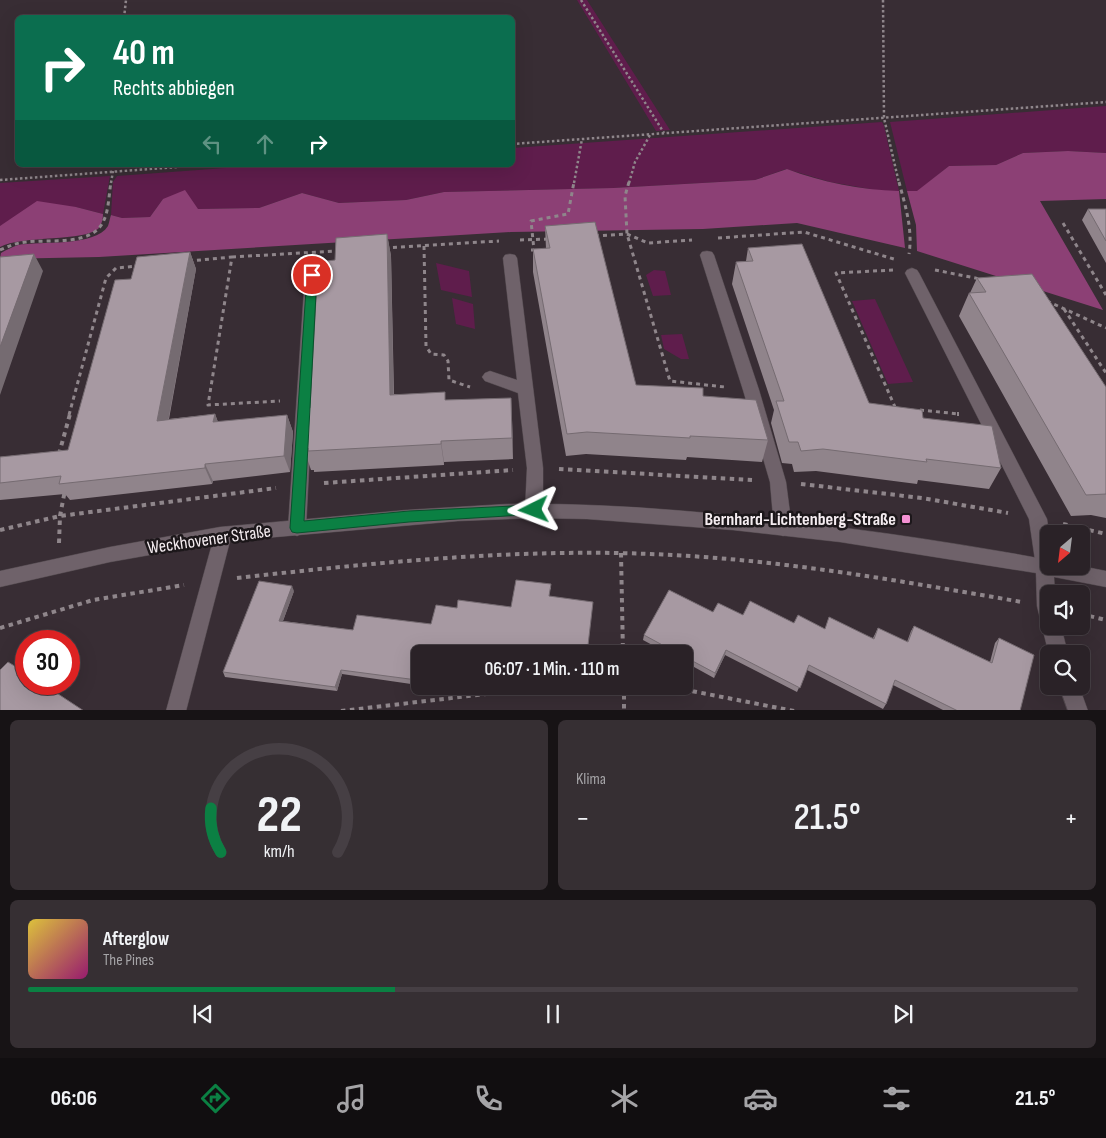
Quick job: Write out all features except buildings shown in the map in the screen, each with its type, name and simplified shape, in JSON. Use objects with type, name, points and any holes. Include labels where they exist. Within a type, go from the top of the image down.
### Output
[{"type":"street","points":[[707,255],[751,390],[778,482],[783,528]]},
{"type":"street","points":[[510,258],[535,468],[534,510]]},
{"type":"street","points":[[911,269],[1038,519],[1040,533]]},
{"type":"street","points":[[297,528],[312,275]]},
{"type":"street","points":[[490,377],[527,390]]},
{"type":"street","name":"Weckhovener Straße","points":[[0,579],[58,564],[148,546],[223,535],[409,517],[534,510],[754,524],[907,544],[1040,566]]},
{"type":"street","points":[[176,710],[223,535]]},
{"type":"street","name":"Weckhovener Straße","points":[[1083,575],[1106,580]]},
{"type":"street","points":[[1073,695],[1078,710]]},
{"type":"path","points":[[124,15],[126,0]]},
{"type":"path","points":[[581,0],[664,133]]},
{"type":"path","points":[[883,0],[884,118],[909,224],[911,269]]},
{"type":"path","points":[[515,144],[1106,102]]},
{"type":"path","points":[[650,134],[635,162],[625,196],[627,234],[670,381],[751,390]]},
{"type":"path","points":[[533,240],[531,221],[568,214],[582,139]]},
{"type":"path","points":[[108,167],[108,172]]},
{"type":"path","points":[[0,180],[174,167]]},
{"type":"path","points":[[0,250],[20,242],[57,240],[97,233],[103,226],[105,219],[113,171]]},
{"type":"path","points":[[1063,223],[1106,295]]},
{"type":"path","points":[[712,239],[804,232],[911,269],[984,280]]},
{"type":"path","points":[[424,246],[426,346],[431,354],[444,355],[448,361],[449,380],[476,389]]},
{"type":"path","points":[[184,262],[232,257],[336,251]]},
{"type":"path","points":[[232,257],[208,406],[304,400]]},
{"type":"path","points":[[62,459],[58,453],[106,278],[116,268],[145,265]]},
{"type":"path","points":[[905,408],[895,407],[836,274],[911,269]]},
{"type":"path","points":[[1046,301],[1106,328]]},
{"type":"path","points":[[1064,309],[1106,373]]},
{"type":"path","points":[[914,409],[986,418]]},
{"type":"path","points":[[0,530],[60,516],[299,485],[535,468],[747,479],[922,498],[1038,519],[1106,534]]},
{"type":"path","points":[[58,564],[60,516],[67,481]]},
{"type":"path","points":[[621,553],[624,645]]},
{"type":"path","points":[[0,628],[94,600],[211,580],[343,566],[468,558],[621,553],[723,559],[882,577],[1040,611]]},
{"type":"path","points":[[1090,616],[1106,620]]},
{"type":"path","points":[[693,691],[794,710]]},
{"type":"path","points":[[341,710],[474,695]]},
{"type":"path","points":[[624,695],[624,710]]},
{"type":"shaded area","points":[[577,0],[587,0],[670,130],[656,131]]},
{"type":"shaded area","points":[[1106,106],[1106,153],[1068,151],[1023,153],[996,165],[949,166],[917,192],[907,191],[890,122]]},
{"type":"shaded area","points":[[882,122],[899,191],[881,191],[830,182],[786,169],[755,180],[613,188],[444,192],[406,200],[339,203],[302,193],[259,208],[197,209],[163,199],[150,217],[122,218],[111,215],[113,182],[117,176],[239,167],[515,167],[515,148]]},
{"type":"shaded area","points":[[1068,151],[1106,153],[1106,199],[1040,201],[1103,310],[917,251],[916,225],[907,191],[917,191],[949,166],[996,165],[1023,153]]},
{"type":"shaded area","points":[[787,169],[841,184],[899,191],[905,248],[797,223],[703,229],[511,232],[99,257],[0,259],[1,253],[18,245],[66,242],[91,237],[101,233],[108,226],[111,215],[122,218],[150,217],[163,199],[185,190],[198,209],[259,208],[302,193],[339,203],[406,200],[444,192],[613,188],[755,180]]},
{"type":"shaded area","points":[[110,176],[103,214],[76,207],[0,226],[0,183]]},
{"type":"shaded area","points":[[37,201],[76,207],[103,214],[102,223],[99,228],[92,232],[81,235],[23,241],[0,247],[0,226]]},
{"type":"shaded area","points":[[436,263],[469,271],[472,297],[441,290]]},
{"type":"shaded area","points":[[654,270],[665,271],[671,295],[653,296],[646,275]]},
{"type":"shaded area","points":[[452,298],[473,304],[475,329],[456,324]]},
{"type":"shaded area","points":[[875,299],[913,382],[888,384],[852,301]]},
{"type":"shaded area","points":[[682,334],[689,359],[681,359],[664,349],[661,335]]},
{"type":"place","name":"Bernhard-Lichtenberg-Straße","points":[[906,519]]},
{"type":"route","points":[[312,275],[297,528],[409,517],[534,510]]}]
